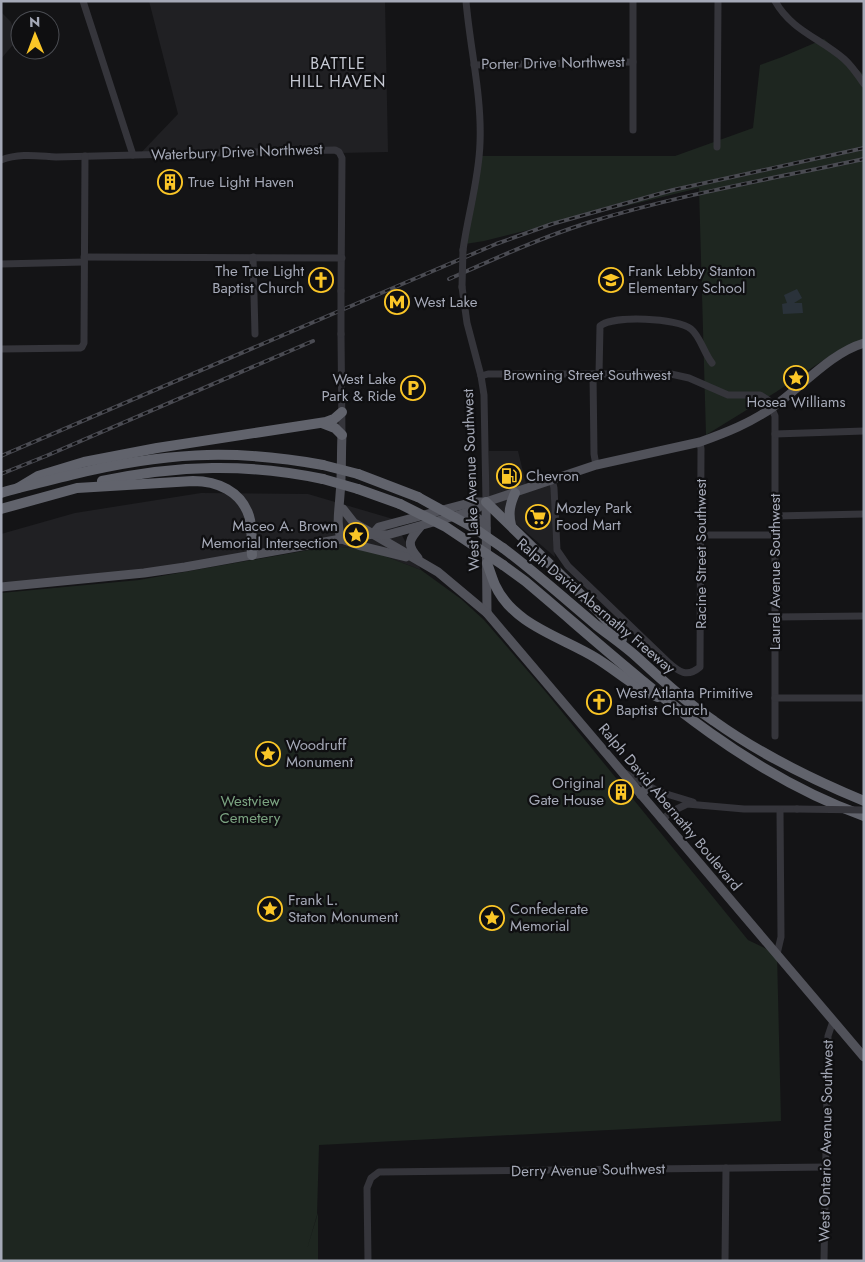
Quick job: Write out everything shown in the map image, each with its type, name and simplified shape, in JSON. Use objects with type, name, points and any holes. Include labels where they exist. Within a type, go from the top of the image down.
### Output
[{"type":"highway","points":[[18,488],[38,476],[84,462],[157,448],[321,423],[330,421],[342,412]]},
{"type":"highway","points":[[321,423],[335,428],[342,435]]},
{"type":"highway","name":"Ralph David Abernathy Freeway","points":[[1,493],[117,465],[186,455],[257,455],[323,465],[358,474],[418,497],[474,528],[552,585],[596,625],[637,657],[654,674],[713,721],[787,766],[864,801]]},
{"type":"highway","name":"Ralph David Abernathy Freeway","points":[[77,488],[136,474],[202,467],[267,469],[322,479],[400,504],[446,527],[504,565],[697,724],[758,764],[820,797],[864,816]]},
{"type":"highway","points":[[1,509],[77,488],[193,481],[217,484],[236,495],[249,515],[252,555]]},
{"type":"highway","points":[[511,525],[509,506],[515,492]]},
{"type":"highway","points":[[486,502],[600,612],[637,657]]},
{"type":"highway","points":[[487,564],[501,596],[527,621],[589,654],[645,692],[667,701]]},
{"type":"main road","points":[[1,587],[144,573],[373,534],[387,536],[420,527],[476,509],[486,502],[596,464],[700,442],[741,425],[772,408],[843,352],[864,343]]},
{"type":"main road","points":[[341,539],[338,529],[342,435]]},
{"type":"main road","points":[[340,496],[344,524],[341,539]]},
{"type":"main road","points":[[343,509],[354,523],[365,524],[387,521],[472,499],[486,502]]},
{"type":"main road","points":[[373,534],[379,527],[473,502],[486,502]]},
{"type":"main road","name":"West Lake Avenue Southwest","points":[[486,502],[487,613]]},
{"type":"main road","points":[[462,514],[479,518],[486,528]]},
{"type":"main road","name":"Ralph David Abernathy Boulevard","points":[[354,523],[420,561],[458,588],[487,613],[864,1057]]},
{"type":"main road","points":[[420,527],[411,537],[410,542],[413,552],[420,561]]},
{"type":"main road","points":[[341,539],[420,561]]},
{"type":"main road","points":[[641,795],[648,786]]},
{"type":"street","points":[[82,1],[134,155]]},
{"type":"street","name":"West Lake Avenue Southwest","points":[[466,1],[480,111],[480,143],[463,250],[462,287],[467,323],[484,395],[486,502]]},
{"type":"street","points":[[633,1],[633,130]]},
{"type":"street","points":[[717,147],[718,1]]},
{"type":"street","points":[[775,1],[783,15],[796,26],[844,58],[854,68],[864,84]]},
{"type":"street","name":"Porter Drive Northwest","points":[[474,65],[633,62]]},
{"type":"street","name":"Waterbury Drive Northwest","points":[[1,160],[16,155],[85,156],[331,149],[339,152],[342,158],[342,258]]},
{"type":"street","points":[[1,349],[80,348],[84,343],[85,156]]},
{"type":"street","points":[[253,257],[254,334]]},
{"type":"street","points":[[1,264],[84,259],[342,258],[342,435]]},
{"type":"street","points":[[596,464],[594,454],[596,374],[600,326],[603,322],[614,320],[650,320],[686,325],[697,335],[705,353],[712,362]]},
{"type":"street","name":"Browning Street Southwest","points":[[481,376],[488,374],[671,374],[689,378],[728,395],[760,395],[768,400],[772,408]]},
{"type":"street","name":"Laurel Avenue Southwest","points":[[772,408],[775,416],[775,736]]},
{"type":"street","points":[[775,434],[864,431]]},
{"type":"street","name":"Racine Street Southwest","points":[[552,480],[557,550],[568,566],[676,669],[685,674],[691,673],[700,667],[700,442]]},
{"type":"street","points":[[775,516],[864,514]]},
{"type":"street","points":[[701,535],[775,535]]},
{"type":"street","points":[[775,617],[864,616]]},
{"type":"street","points":[[775,698],[864,698]]},
{"type":"street","points":[[621,770],[660,792],[698,804]]},
{"type":"street","points":[[661,820],[687,804],[780,810],[864,810]]},
{"type":"street","points":[[776,954],[781,937],[780,810]]},
{"type":"street","name":"West Ontario Avenue Southwest","points":[[824,1261],[828,1036],[833,1021]]},
{"type":"street","name":"Derry Avenue Southwest","points":[[368,1261],[367,1188],[371,1178],[379,1172],[826,1167]]},
{"type":"street","points":[[725,1261],[726,1168]]},
{"type":"shaded area","points":[[149,1],[385,1],[388,152],[137,157],[178,114]]},
{"type":"shaded area","points":[[1,12],[10,21],[10,48],[1,59]]},
{"type":"shaded area","points":[[797,289],[802,298],[794,303],[802,303],[803,313],[783,314],[782,304],[787,303],[784,295]]},
{"type":"shaded area","points":[[489,451],[518,451],[526,484],[548,476],[551,488],[555,557],[500,510],[489,497]]},
{"type":"shaded area","points":[[201,493],[308,494],[393,519],[421,570],[369,550],[331,546],[202,565],[1,588],[1,534],[75,513]]},
{"type":"green space","points":[[824,39],[864,75],[864,340],[834,353],[776,392],[706,435],[699,188],[484,241],[465,244],[478,156],[675,156],[753,128],[760,65]]},
{"type":"green space","name":"Westview Cemetery","points":[[331,546],[369,550],[421,570],[461,599],[484,620],[545,691],[748,940],[777,954],[781,1121],[319,1145],[317,1215],[307,1249],[318,1213],[318,1261],[1,1261],[1,593],[139,580]]},
{"type":"railway","points":[[1,456],[496,244],[552,224],[673,190],[864,148]]},
{"type":"railway","points":[[449,279],[552,235],[621,213],[724,188],[864,159]]},
{"type":"railway","points":[[1,474],[313,341]]},
{"type":"place","name":"True Light Haven","points":[[170,182]]},
{"type":"place","name":"The True Light Baptist Church","points":[[321,280]]},
{"type":"place","name":"Frank Lebby Stanton Elementary School","points":[[611,280]]},
{"type":"place","name":"West Lake","points":[[397,302]]},
{"type":"place","name":"Hosea Williams","points":[[796,378]]},
{"type":"place","name":"West Lake Park & Ride","points":[[413,388]]},
{"type":"place","name":"Chevron","points":[[509,476]]},
{"type":"place","name":"Mozley Park Food Mart","points":[[538,517]]},
{"type":"place","name":"Maceo A. Brown Memorial Intersection","points":[[356,535]]},
{"type":"place","name":"West Atlanta Primitive Baptist Church","points":[[599,702]]},
{"type":"place","name":"Woodruff Monument","points":[[268,754]]},
{"type":"place","name":"Original Gate House","points":[[621,792]]},
{"type":"place","name":"Frank L. Staton Monument","points":[[270,909]]},
{"type":"place","name":"Confederate Memorial","points":[[492,918]]},
{"type":"district","name":"BATTLE HILL HAVEN","points":[[338,72]]}]
